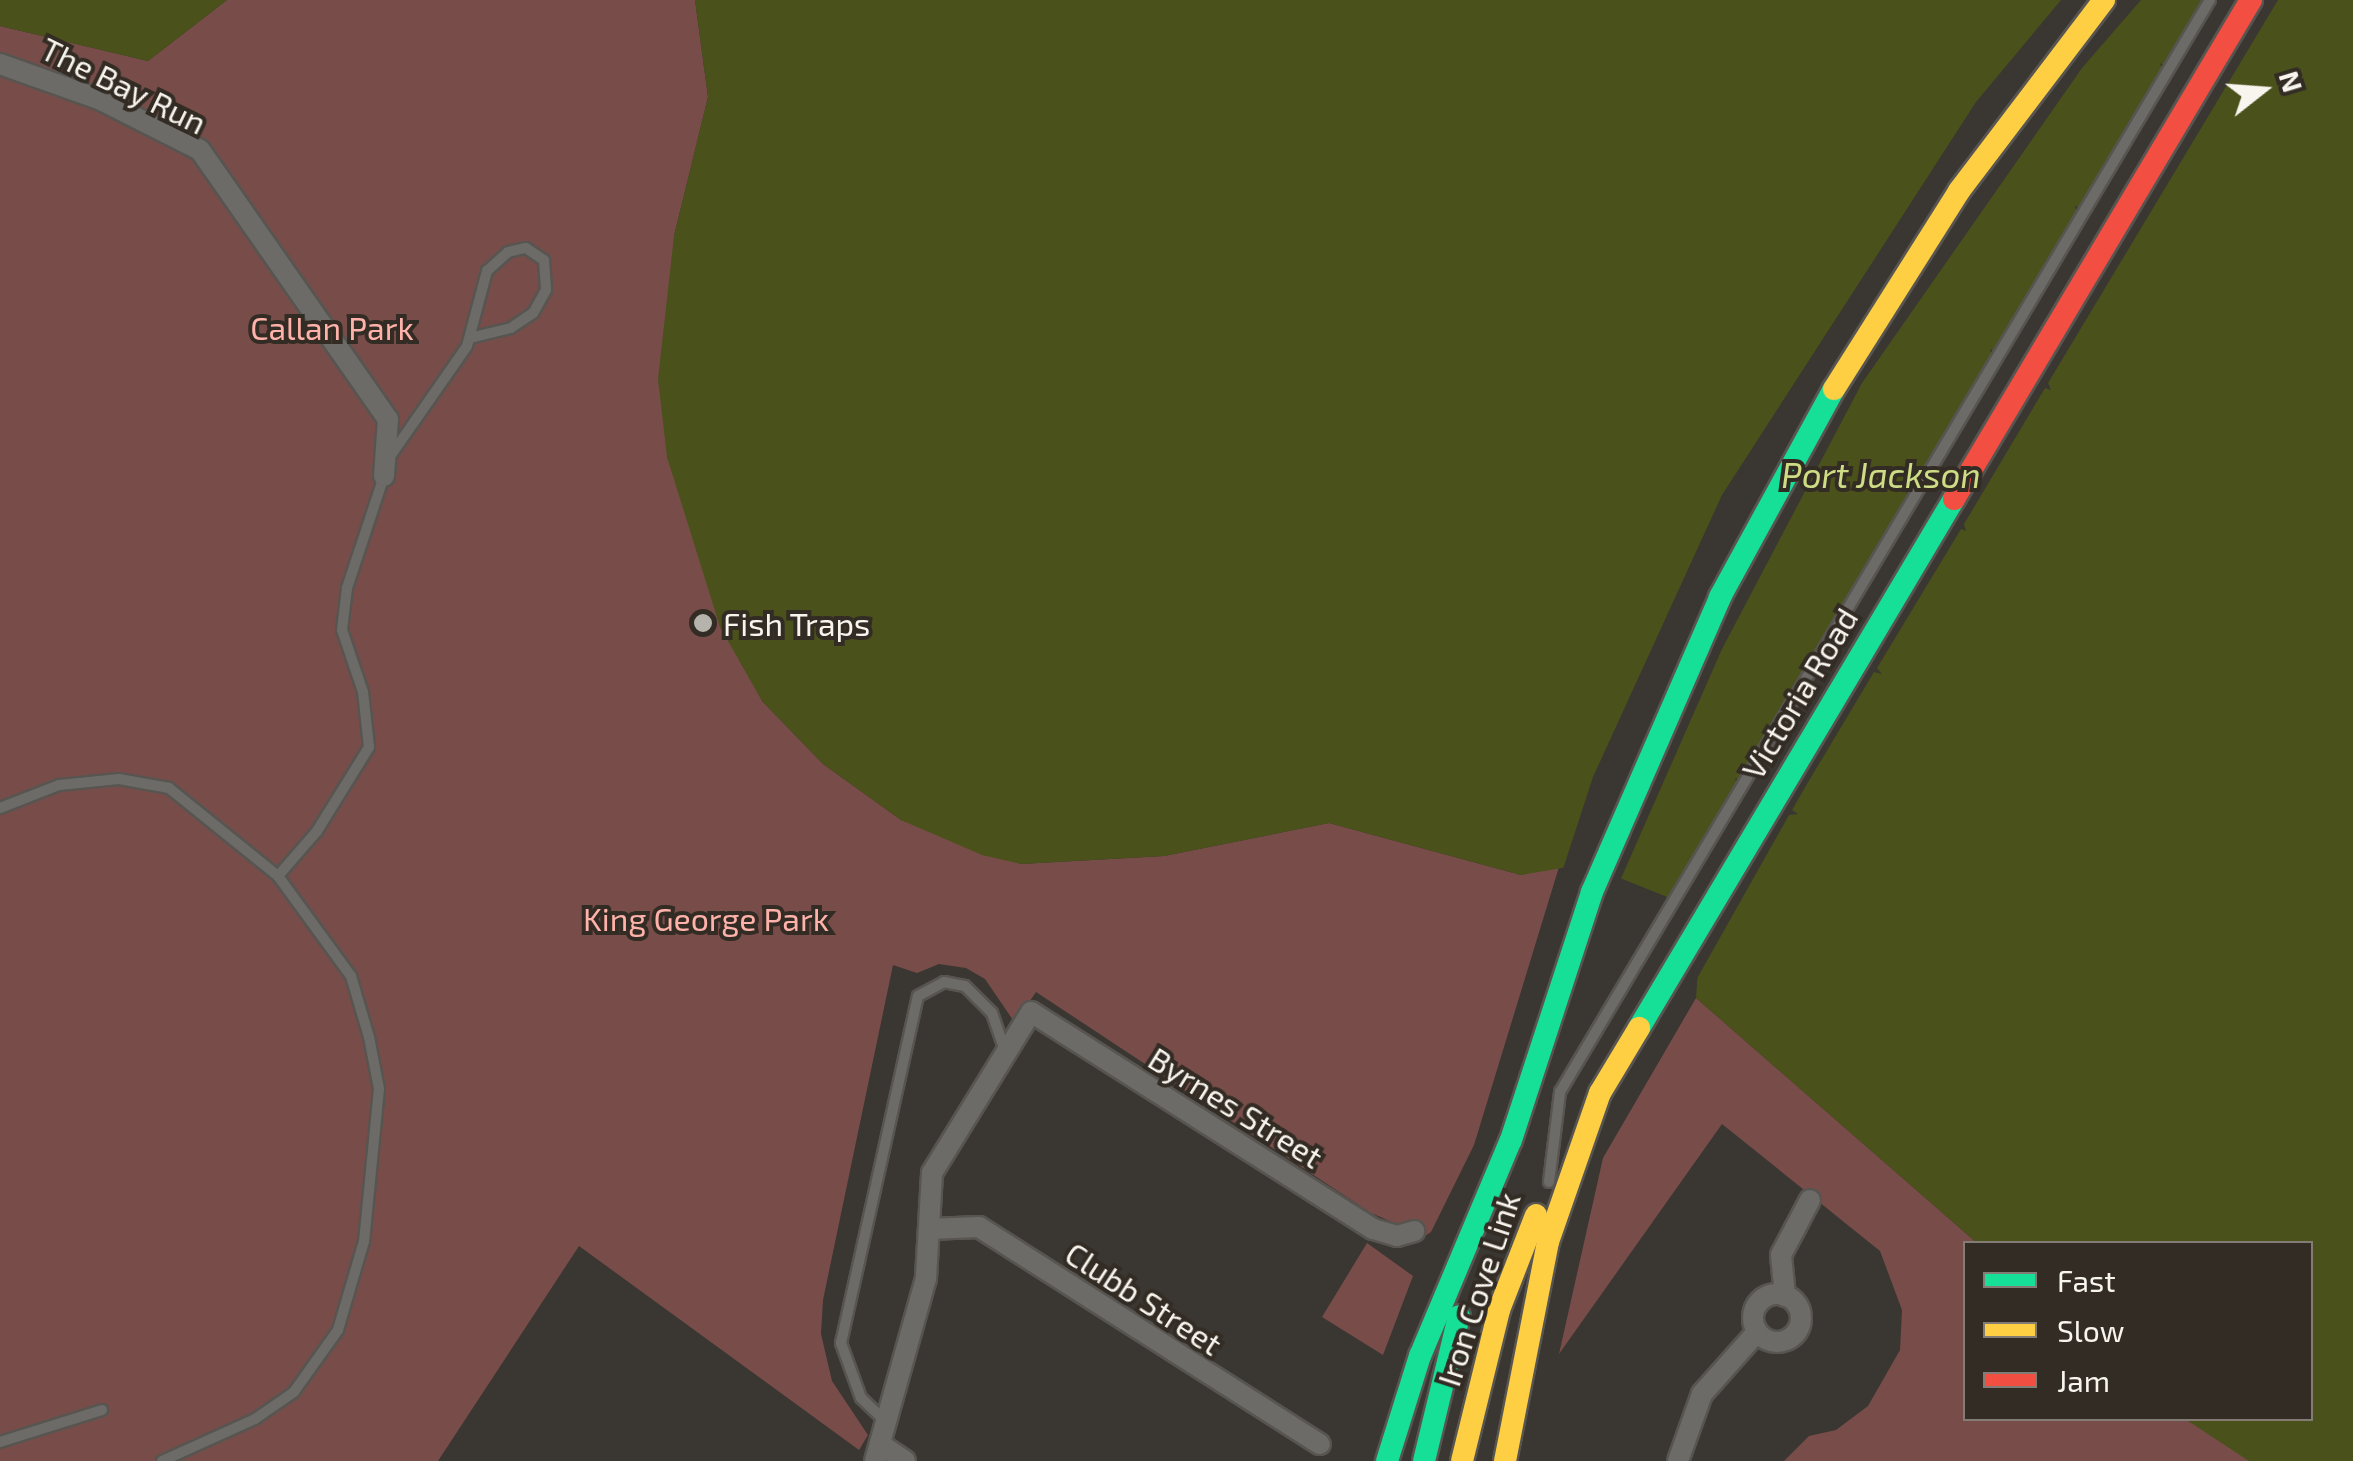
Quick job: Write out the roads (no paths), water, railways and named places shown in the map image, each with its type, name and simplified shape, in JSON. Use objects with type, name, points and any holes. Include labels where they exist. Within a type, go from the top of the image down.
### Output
[{"type":"highway","points":[[1386,1461],[1420,1356],[1514,1128],[1619,823],[1720,597],[1814,420],[1959,192],[2104,0]]},
{"type":"highway","name":"Victoria Road","points":[[1505,1461],[1534,1301],[1578,1146],[1626,1044],[2251,0]]},
{"type":"highway","name":"Iron Cove Link","points":[[1424,1461],[1446,1358],[1515,1163],[1514,1128]]},
{"type":"highway","name":"Iron Cove Link","points":[[1462,1461],[1499,1310],[1557,1161],[1578,1146]]},
{"type":"street","name":"The Bay Run","points":[[0,64],[101,100],[200,150],[388,420],[386,468]]},
{"type":"street","name":"Byrnes Street","points":[[1006,1052],[1031,1012],[1374,1229],[1397,1236],[1414,1230]]},
{"type":"street","points":[[905,1461],[877,1452],[923,1292],[935,1164],[1006,1052]]},
{"type":"street","points":[[1757,1332],[1778,1342],[1798,1329],[1800,1313],[1785,1296],[1781,1255],[1810,1200]]},
{"type":"street","name":"Clubb Street","points":[[930,1228],[980,1227],[1320,1444]]},
{"type":"street","points":[[1678,1461],[1702,1394],[1757,1332],[1758,1304],[1785,1296]]},
{"type":"lane","points":[[1549,1182],[1552,1130],[1560,1092],[2210,0]]},
{"type":"lane","points":[[278,876],[317,830],[368,747],[363,692],[342,630],[347,588],[386,468],[470,338],[487,272],[508,252],[526,248],[544,260],[546,290],[533,313],[511,328],[470,338]]},
{"type":"lane","points":[[0,808],[60,785],[153,782],[169,788],[278,876],[351,976],[380,1089],[355,1288],[319,1364],[294,1392],[255,1419],[162,1461]]},
{"type":"lane","points":[[886,1422],[861,1398],[841,1344],[918,996],[944,982],[965,986],[992,1013],[1006,1052]]},
{"type":"lane","points":[[0,1442],[102,1410]]},
{"type":"water","points":[[0,0],[227,0],[148,61],[0,26]]},
{"type":"water","name":"Port Jackson","points":[[695,0],[2353,0],[2353,1461],[2249,1461],[2188,1421],[2313,1421],[2313,1241],[1975,1241],[1696,998],[1702,911],[1585,864],[1521,875],[1329,823],[1164,856],[1021,864],[982,855],[901,820],[823,764],[762,701],[720,627],[667,457],[658,379],[674,236],[708,97]]},
{"type":"place","name":"Fish Traps","points":[[703,623]]},
{"type":"park label","name":"Callan Park","points":[[332,327]]},
{"type":"park label","name":"King George Park","points":[[706,918]]}]
